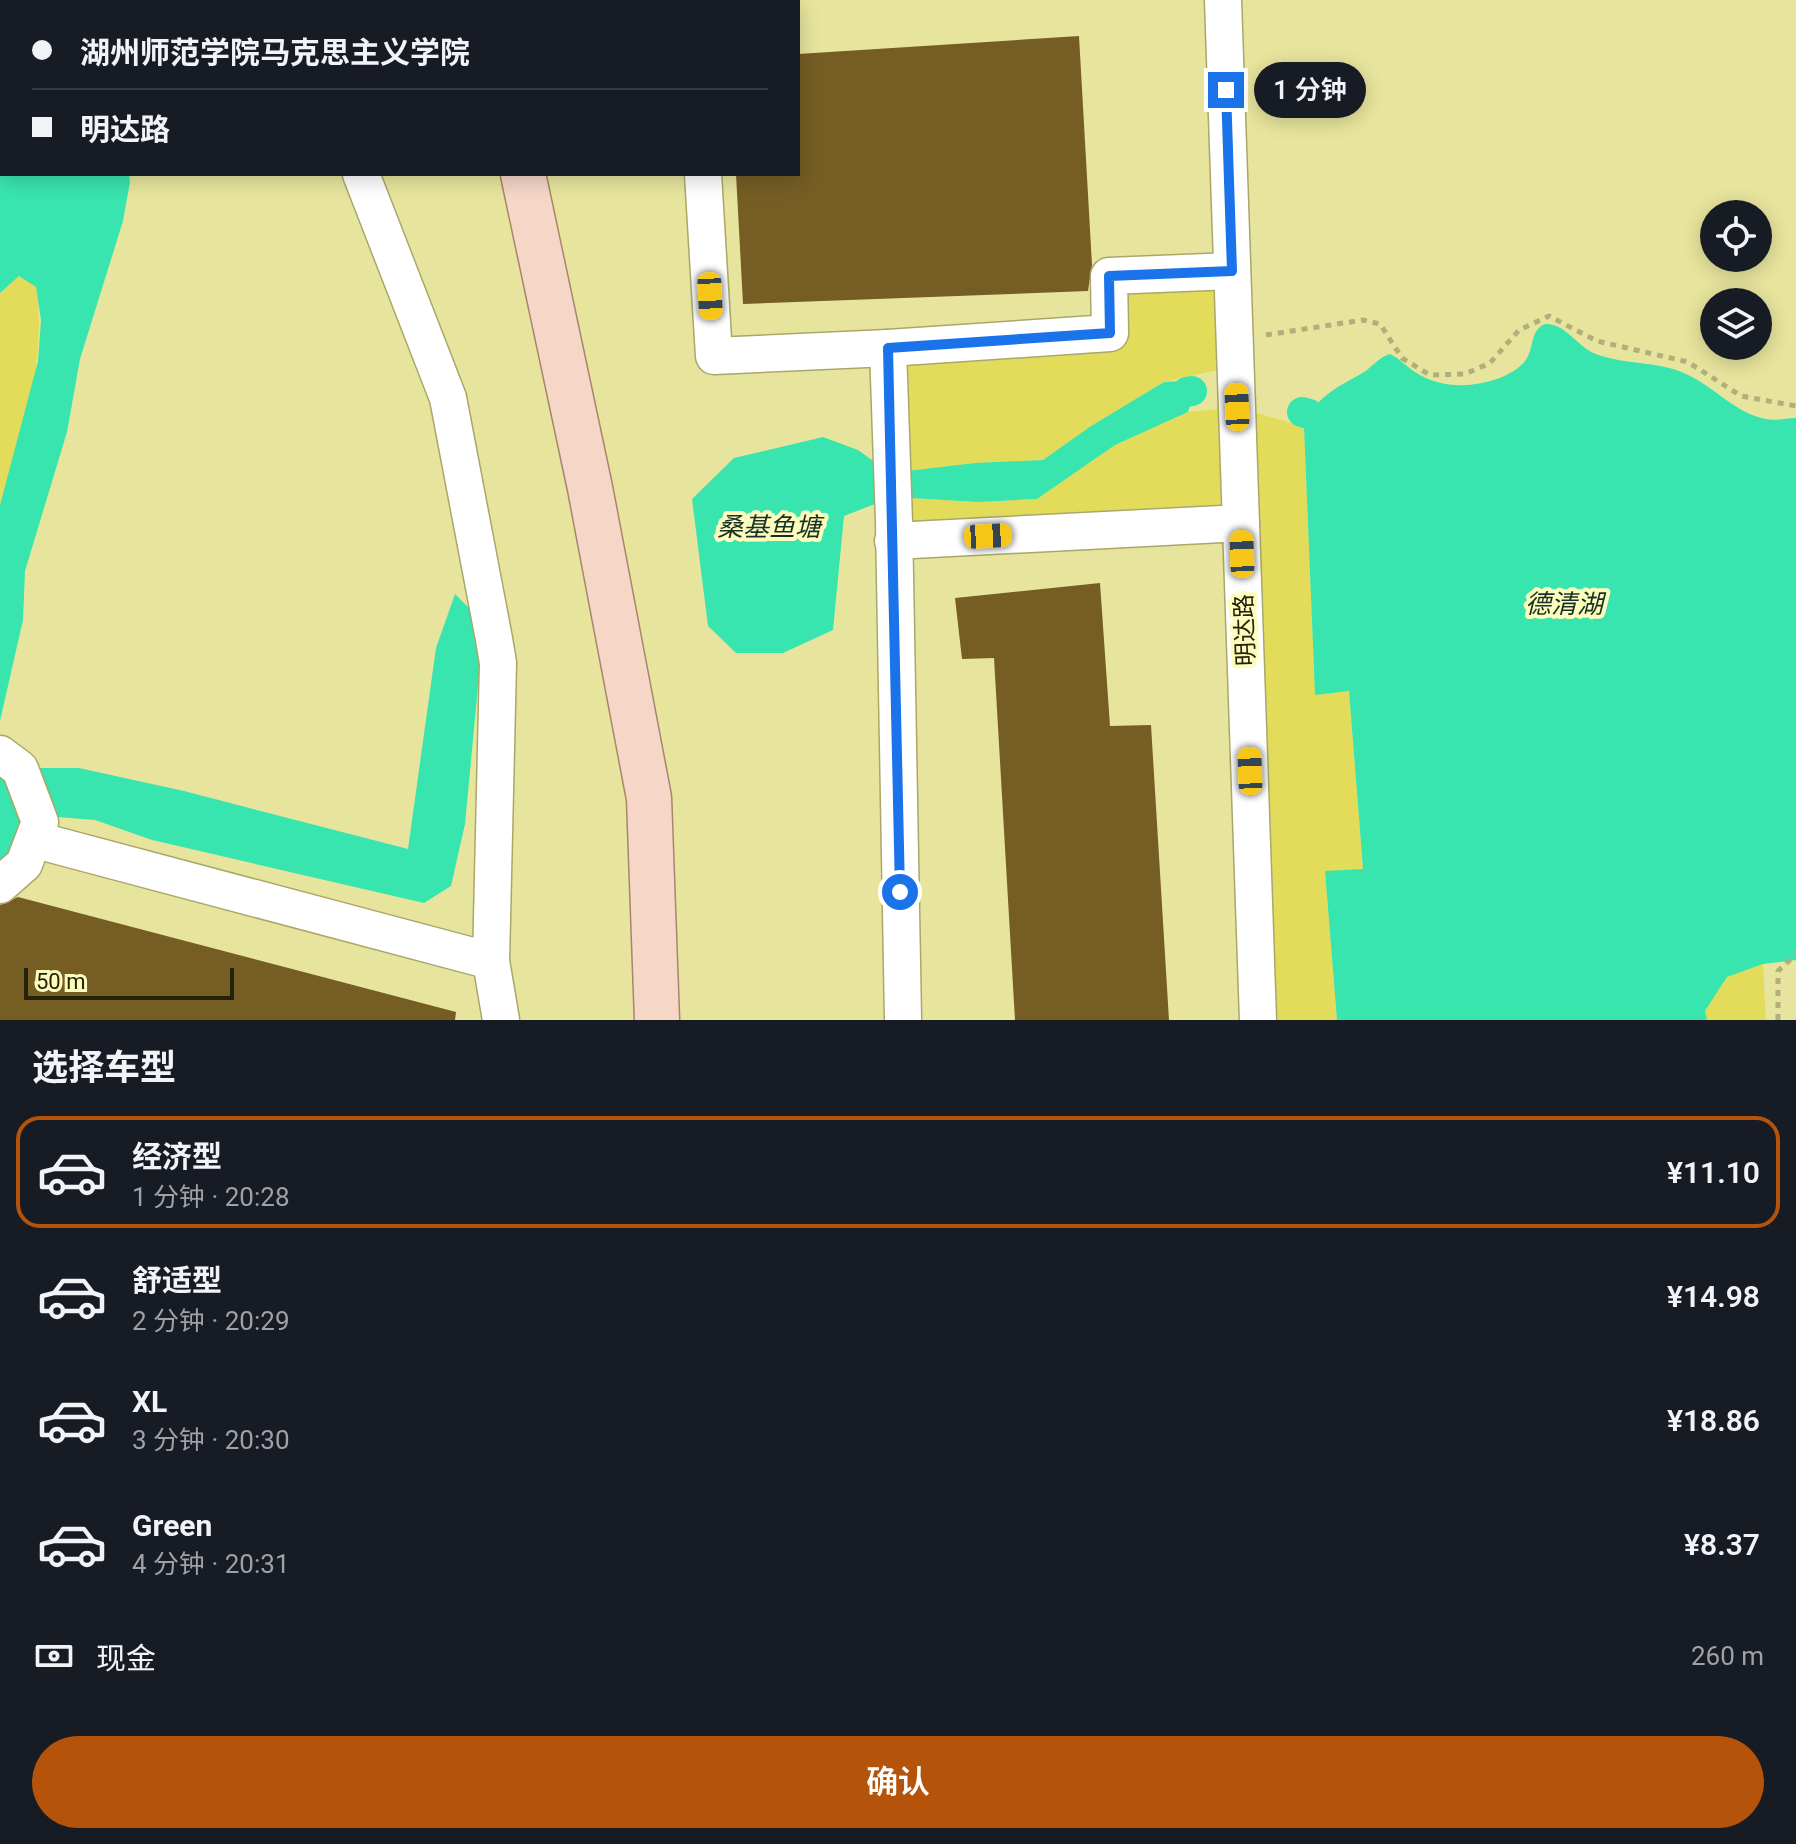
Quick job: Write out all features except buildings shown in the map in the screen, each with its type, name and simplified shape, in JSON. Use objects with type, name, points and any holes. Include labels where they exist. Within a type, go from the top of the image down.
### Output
[{"type":"main road","points":[[523,176],[590,488],[649,798],[657,1020]]},
{"type":"street","name":"明达路","points":[[1223,0],[1258,1020]]},
{"type":"street","points":[[362,176],[448,398],[498,663],[491,961],[501,1020]]},
{"type":"street","points":[[703,176],[714,356],[1110,333],[1109,276],[1232,271]]},
{"type":"street","points":[[888,348],[903,1020]]},
{"type":"street","points":[[893,541],[1241,523]]},
{"type":"street","points":[[0,885],[24,864],[38,831],[8,760]]},
{"type":"street","points":[[38,831],[491,961]]},
{"type":"path","points":[[1235,339],[1363,320],[1380,324],[1402,358],[1430,375],[1465,374],[1490,363],[1519,330],[1549,316],[1597,341],[1688,362],[1741,396],[1796,406]]},
{"type":"path","points":[[1778,1020],[1778,971],[1796,954]]},
{"type":"shaded area","points":[[800,0],[1796,0],[1796,1020],[0,1020],[0,176],[800,176]]},
{"type":"shaded area","points":[[1232,271],[1235,366],[1164,382],[1091,426],[1043,460],[975,463],[890,473],[888,348],[1110,333],[1109,276]]},
{"type":"shaded area","points":[[19,276],[36,287],[38,343],[24,424],[0,505],[0,293]]},
{"type":"shaded area","points":[[1237,407],[1304,427],[1315,694],[1349,690],[1363,870],[1325,872],[1337,1020],[1258,1020],[1241,523],[893,541],[893,497],[978,502],[1037,499],[1115,445],[1188,412]]},
{"type":"shaded area","points":[[1763,964],[1766,1020],[1707,1020],[1705,1011],[1727,977]]},
{"type":"water","points":[[0,176],[129,176],[123,221],[80,359],[67,432],[25,571],[23,620],[0,721],[0,505],[38,361],[41,320],[36,287],[19,276],[0,293]]},
{"type":"water","name":"德清湖","points":[[1545,324],[1559,327],[1596,354],[1686,374],[1755,416],[1770,420],[1796,418],[1796,960],[1763,964],[1727,977],[1705,1011],[1707,1020],[1337,1020],[1325,871],[1363,869],[1349,691],[1315,695],[1304,427],[1321,400],[1386,355],[1390,354],[1435,382],[1479,384],[1500,378],[1520,366],[1528,356],[1535,334]]},
{"type":"water","name":"桑基鱼塘","points":[[1183,381],[1191,402],[1188,412],[1115,445],[1037,499],[978,502],[893,497],[844,516],[833,630],[783,653],[736,653],[708,626],[692,499],[734,458],[823,437],[858,450],[890,473],[975,463],[1043,460],[1091,426],[1164,382]]},
{"type":"water","points":[[455,594],[484,623],[465,824],[451,886],[424,903],[152,840],[95,820],[21,814],[18,844],[0,868],[0,776],[37,768],[79,768],[184,791],[408,849],[436,648]]},
{"type":"waterway","points":[[1187,392],[1192,391]]},
{"type":"waterway","points":[[1302,412],[1309,414]]},
{"type":"route","points":[[900,892],[888,348],[1110,333],[1109,276],[1232,271],[1226,90]]}]
